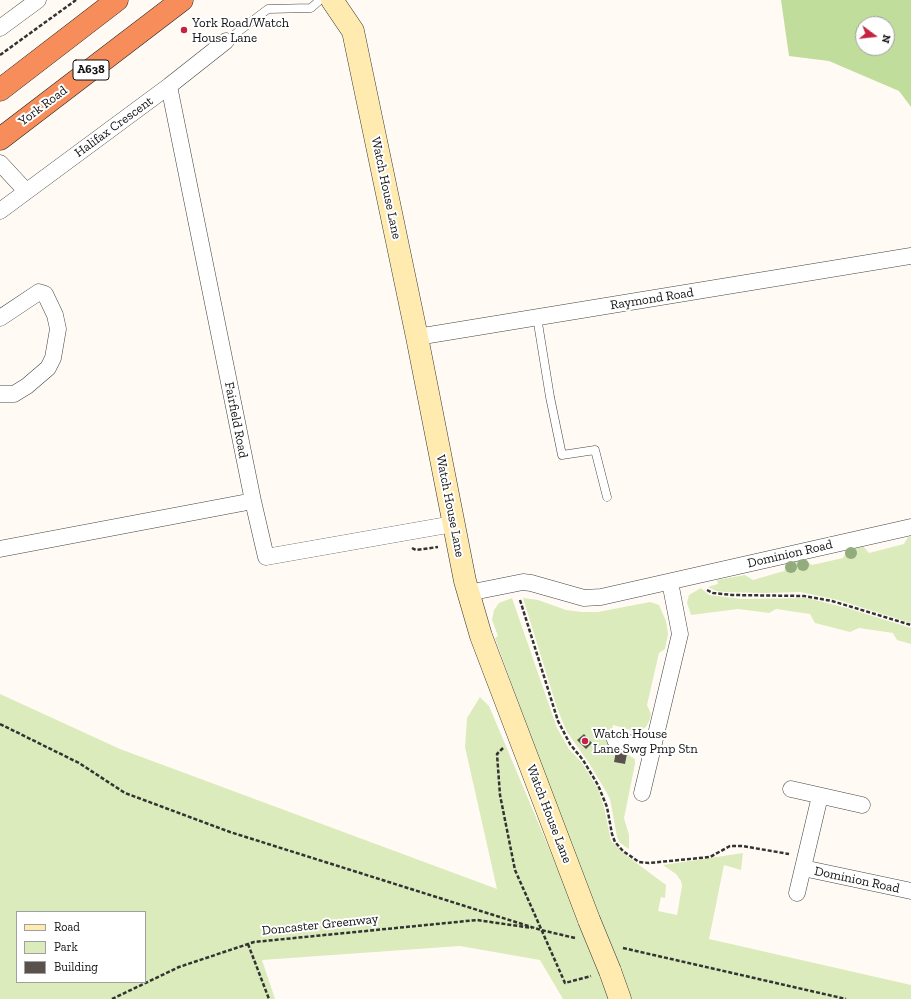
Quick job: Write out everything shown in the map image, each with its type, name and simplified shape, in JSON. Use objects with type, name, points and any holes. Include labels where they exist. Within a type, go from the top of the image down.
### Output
[{"type":"highway","points":[[0,90],[117,0]]},
{"type":"highway","name":"York Road","points":[[0,139],[182,0]]},
{"type":"street","points":[[0,28],[38,0]]},
{"type":"street","name":"Watch House Lane","points":[[332,0],[353,31],[417,337],[453,524],[468,593],[481,636],[620,999]]},
{"type":"street","name":"Halifax Crescent","points":[[0,211],[169,86],[226,41]]},
{"type":"street","name":"Fairfield Road","points":[[169,86],[253,501],[266,557],[453,524]]},
{"type":"street","points":[[0,163],[26,191]]},
{"type":"street","name":"Raymond Road","points":[[417,337],[911,256]]},
{"type":"street","points":[[0,318],[39,292],[44,294],[55,315],[58,329],[53,358],[48,368],[28,386],[14,394],[0,394]]},
{"type":"street","points":[[0,549],[253,501]]},
{"type":"street","name":"Dominion Road","points":[[468,593],[523,582],[537,584],[584,598],[594,598],[911,527]]},
{"type":"street","points":[[642,793],[680,634],[670,582]]},
{"type":"street","points":[[614,740],[653,748]]},
{"type":"street","points":[[791,789],[862,805]]},
{"type":"street","name":"Dominion Road","points":[[798,894],[820,796]]},
{"type":"street","name":"Dominion Road","points":[[804,863],[911,892]]},
{"type":"lane","points":[[226,41],[268,9],[311,8],[320,0]]},
{"type":"lane","points":[[537,317],[550,397],[562,455],[595,450],[607,497]]},
{"type":"path","points":[[0,55],[76,0]]},
{"type":"path","points":[[704,585],[708,591],[713,593],[759,596],[796,595],[816,598],[911,625]]},
{"type":"path","points":[[518,594],[558,721],[570,744],[598,785],[607,808],[615,842],[623,851],[639,862],[649,863],[710,857],[730,846],[742,846],[804,863]]},
{"type":"path","points":[[0,724],[79,763],[125,793],[230,832],[541,930],[579,938]]},
{"type":"path","points":[[517,731],[498,754],[500,795],[516,870],[565,982],[610,971]]},
{"type":"path","name":"Doncaster Greenway","points":[[146,983],[179,967],[248,944],[318,935],[477,920],[541,930]]},
{"type":"path","points":[[248,944],[269,999]]},
{"type":"path","points":[[617,947],[846,999]]},
{"type":"path","name":"Doncaster Greenway","points":[[112,999],[146,983]]},
{"type":"green space","points":[[781,0],[911,0],[911,107],[899,91],[829,61],[789,56]]},
{"type":"green space","points":[[911,536],[911,623],[838,600],[800,592],[724,592],[716,591],[708,587],[718,584],[717,580],[745,575],[753,580],[784,571],[788,563],[804,559],[812,565],[843,558],[847,550],[863,546],[869,553],[904,544],[908,537]]},
{"type":"green space","points":[[701,588],[709,595],[742,599],[807,598],[847,608],[911,628],[911,644],[897,640],[893,633],[859,628],[850,632],[815,623],[810,614],[776,609],[769,613],[738,609],[691,615],[687,603],[689,595]]},
{"type":"green space","points":[[512,598],[557,728],[569,749],[582,763],[598,789],[604,807],[611,841],[627,856],[666,885],[665,898],[661,897],[658,911],[677,915],[682,886],[681,881],[676,874],[663,865],[743,853],[741,870],[724,865],[709,939],[911,985],[911,999],[563,999],[540,960],[460,946],[262,960],[275,999],[0,999],[0,694],[120,749],[497,889],[465,747],[467,718],[480,697],[489,706],[575,910],[596,914],[495,638],[498,636],[492,620],[494,610],[499,603]]},
{"type":"green space","points":[[523,598],[538,600],[566,610],[582,612],[598,612],[650,602],[659,605],[666,621],[668,634],[665,649],[659,653],[647,705],[651,714],[650,719],[646,727],[641,730],[634,731],[613,725],[608,749],[616,751],[614,762],[625,764],[627,754],[635,759],[624,818],[629,835],[629,849],[620,843],[617,837],[610,799],[589,763],[567,732],[557,708]]},
{"type":"building","name":"Watch House Lane Swg Pmp Stn","points":[[584,734],[592,743],[586,749],[577,740]]},
{"type":"building","points":[[616,751],[627,754],[625,764],[614,762]]},
{"type":"place","name":"York Road/Watch House Lane","points":[[184,30]]},
{"type":"place","name":"Watch House Lane Swg Pmp Stn","points":[[585,741]]}]
